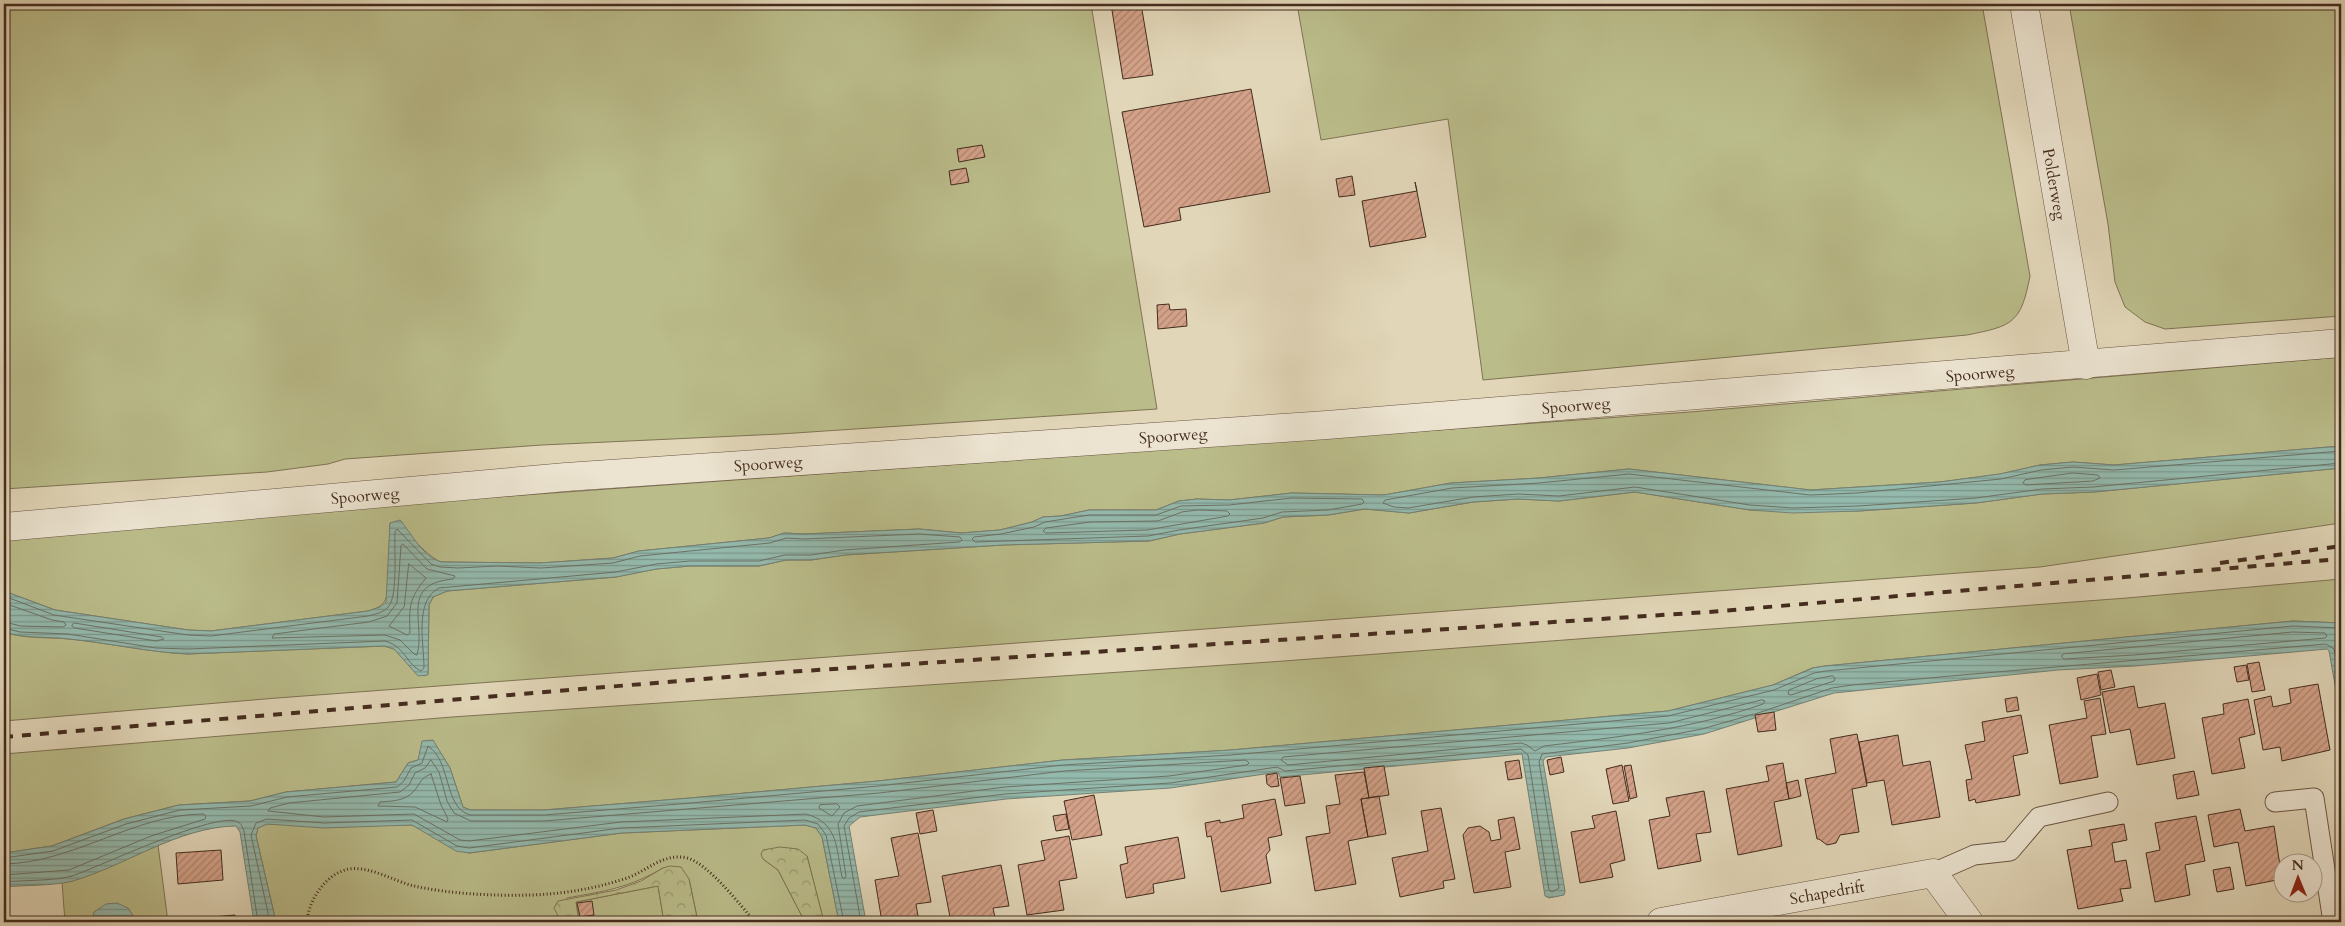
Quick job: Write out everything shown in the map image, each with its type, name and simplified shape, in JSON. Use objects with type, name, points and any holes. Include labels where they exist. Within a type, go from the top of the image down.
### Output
[{"type":"street","name":"Polderweg","points":[[2024,4],[2086,365]]},
{"type":"street","name":"Spoorweg","points":[[4,527],[566,477],[1327,425],[2341,343]]},
{"type":"street","name":"Schapedrift","points":[[1661,922],[1933,874]]},
{"type":"street","points":[[1933,874],[1969,922]]},
{"type":"street","points":[[2334,922],[2341,921]]},
{"type":"lane","points":[[2275,802],[2314,798],[2334,922]]},
{"type":"lane","points":[[1933,874],[1974,855],[2010,851],[2039,817],[2108,802]]},
{"type":"path","points":[[307,922],[313,899],[327,881],[336,874],[347,870],[359,868],[414,886],[439,890],[529,895],[565,893],[601,886],[627,878],[670,857],[687,858],[700,864],[755,922]]},
{"type":"green space","points":[[4,4],[1091,4],[1157,409],[780,434],[542,445],[345,459],[328,464],[267,472],[4,489]]},
{"type":"green space","points":[[1297,4],[1982,4],[2030,276],[2023,304],[2012,320],[2005,325],[1967,335],[1483,380],[1448,119],[1321,140]]},
{"type":"green space","points":[[2069,4],[2341,4],[2341,316],[2165,329],[2145,322],[2125,307],[2115,282],[2108,224]]},
{"type":"green space","points":[[2341,357],[2341,446],[2114,465],[2073,462],[2040,465],[2000,474],[1940,482],[1810,490],[1629,469],[1539,478],[1451,483],[1384,495],[1292,493],[1229,500],[1197,499],[1179,501],[1156,510],[1089,510],[1061,516],[1043,517],[1032,522],[1000,530],[961,533],[919,529],[804,534],[784,533],[769,538],[639,551],[613,558],[540,563],[441,562],[418,545],[402,522],[390,523],[388,591],[384,602],[379,607],[368,611],[211,631],[188,630],[55,610],[4,591],[4,532],[1690,412]]},
{"type":"green space","points":[[2341,468],[2341,523],[2040,567],[277,698],[4,721],[4,632],[28,637],[69,639],[188,654],[384,646],[394,649],[424,676],[428,674],[429,605],[433,597],[447,591],[616,577],[656,569],[690,566],[759,566],[786,560],[811,560],[845,555],[1003,545],[1149,541],[1180,534],[1264,523],[1283,517],[1328,515],[1365,509],[1409,513],[1473,502],[1518,499],[1559,501],[1635,492],[1750,510],[1859,511],[1976,503],[2042,494],[2094,492]]},
{"type":"green space","points":[[2341,579],[2341,623],[2293,621],[1825,666],[1812,668],[1773,685],[1668,711],[1231,750],[1063,760],[878,781],[690,798],[544,810],[470,810],[463,807],[450,768],[433,741],[418,760],[408,763],[396,782],[286,792],[250,801],[179,805],[124,819],[52,846],[4,853],[4,754],[452,717],[1270,662],[2127,598]]},
{"type":"green space","points":[[267,824],[412,825],[469,853],[622,833],[805,825],[816,828],[822,837],[839,922],[824,922],[807,856],[763,859],[778,870],[805,922],[698,922],[689,879],[663,868],[628,884],[605,891],[567,898],[558,919],[561,922],[276,922],[256,836],[258,828]]},
{"type":"green space","points":[[158,845],[168,922],[137,922],[128,908],[94,912],[92,922],[65,922],[62,882],[72,881]]},
{"type":"green space","points":[[780,847],[798,849],[807,856],[824,922],[805,922],[778,870],[763,859],[761,854],[763,850]]},
{"type":"green space","points":[[670,866],[681,867],[689,879],[698,922],[664,922],[658,886],[576,902],[579,922],[561,922],[554,908],[558,901],[616,890],[641,881]]},
{"type":"green space","points":[[658,886],[664,922],[579,922],[576,902]]},
{"type":"water","points":[[2341,446],[2341,468],[2094,492],[2042,494],[1976,503],[1859,511],[1793,513],[1750,510],[1635,492],[1559,501],[1518,499],[1473,502],[1409,513],[1365,509],[1328,515],[1283,517],[1264,523],[1180,534],[1149,541],[1003,545],[845,555],[811,560],[786,560],[759,566],[690,566],[656,569],[616,577],[447,591],[433,597],[429,605],[428,675],[418,676],[394,649],[384,646],[188,654],[69,639],[20,636],[4,632],[4,591],[55,610],[188,630],[211,631],[368,611],[380,607],[386,602],[390,523],[400,520],[423,550],[441,562],[540,563],[613,558],[639,551],[769,538],[784,533],[804,534],[919,529],[961,533],[1000,530],[1032,522],[1043,517],[1061,516],[1089,510],[1156,510],[1179,501],[1197,499],[1229,500],[1292,493],[1384,495],[1451,483],[1539,478],[1629,469],[1811,490],[1940,482],[2000,474],[2040,465],[2073,462],[2114,465]]},
{"type":"water","points":[[2293,621],[2341,623],[2341,718],[2329,651],[2327,649],[2135,666],[2058,670],[1834,693],[1704,734],[1628,748],[1546,757],[1543,761],[1565,891],[1564,895],[1549,898],[1545,896],[1522,754],[1280,777],[1278,772],[1170,788],[1006,799],[860,817],[849,826],[866,922],[839,922],[822,837],[816,828],[805,825],[622,833],[469,853],[456,851],[412,825],[324,828],[267,824],[258,828],[256,836],[276,922],[254,922],[240,832],[236,826],[215,828],[173,840],[73,881],[48,885],[4,887],[4,853],[52,846],[124,819],[179,805],[250,801],[286,792],[396,782],[408,763],[418,760],[422,741],[433,740],[450,768],[463,807],[471,810],[544,810],[878,781],[1063,760],[1231,750],[1668,711],[1773,685],[1813,668],[1825,666]]},
{"type":"water","points":[[117,903],[128,908],[137,922],[92,922],[94,912],[106,904]]},
{"type":"building","points":[[1111,4],[1141,4],[1153,75],[1123,79]]},
{"type":"building","points":[[1251,89],[1270,192],[1179,208],[1181,220],[1144,227],[1122,112]]},
{"type":"building","points":[[982,145],[985,157],[959,162],[957,149]]},
{"type":"building","points":[[966,168],[969,182],[951,185],[949,171]]},
{"type":"building","points":[[1352,176],[1355,195],[1339,197],[1336,179]]},
{"type":"building","points":[[1417,191],[1426,237],[1370,247],[1362,201]]},
{"type":"building","points":[[1169,304],[1170,310],[1186,309],[1187,326],[1158,329],[1157,305]]},
{"type":"building","points":[[2259,662],[2265,690],[2252,692],[2247,664]]},
{"type":"building","points":[[2246,665],[2249,680],[2237,682],[2234,667]]},
{"type":"building","points":[[2111,670],[2115,687],[2101,690],[2098,672]]},
{"type":"building","points":[[2097,674],[2101,695],[2081,700],[2077,678]]},
{"type":"building","points":[[2318,684],[2330,750],[2282,761],[2280,747],[2263,750],[2254,700],[2271,696],[2273,707],[2291,703],[2289,689]]},
{"type":"building","points":[[2134,686],[2138,708],[2165,703],[2175,758],[2137,765],[2130,729],[2110,733],[2102,692]]},
{"type":"building","points":[[2017,697],[2019,710],[2007,712],[2005,699]]},
{"type":"building","points":[[2100,698],[2106,734],[2091,736],[2098,777],[2060,784],[2049,725],[2087,718],[2084,701]]},
{"type":"building","points":[[2248,699],[2255,734],[2239,738],[2245,768],[2212,774],[2202,718],[2224,714],[2223,704]]},
{"type":"building","points":[[1774,712],[1776,730],[1758,732],[1755,715]]},
{"type":"building","points":[[2021,715],[2028,753],[2013,756],[2020,795],[1976,803],[1975,799],[1969,801],[1966,780],[1972,779],[1965,745],[1985,741],[1982,722]]},
{"type":"building","points":[[1857,734],[1867,786],[1852,789],[1859,832],[1840,835],[1836,843],[1827,845],[1817,839],[1805,779],[1836,773],[1830,739]]},
{"type":"building","points":[[1898,735],[1903,766],[1930,761],[1940,817],[1892,825],[1884,780],[1867,783],[1859,742]]},
{"type":"building","points":[[1561,757],[1564,772],[1550,775],[1547,760]]},
{"type":"building","points":[[1519,760],[1522,778],[1508,780],[1505,762]]},
{"type":"building","points":[[1783,763],[1789,799],[1774,802],[1782,846],[1738,855],[1726,789],[1769,781],[1766,766]]},
{"type":"building","points":[[1622,765],[1629,801],[1613,804],[1606,769]]},
{"type":"building","points":[[1631,765],[1637,797],[1630,799],[1624,766]]},
{"type":"building","points":[[1384,766],[1389,795],[1369,798],[1364,768]]},
{"type":"building","points":[[2194,771],[2199,795],[2177,799],[2173,775]]},
{"type":"building","points":[[1364,772],[1369,798],[1361,799],[1368,837],[1348,841],[1356,884],[1315,891],[1306,837],[1330,833],[1326,806],[1340,804],[1335,775]]},
{"type":"building","points":[[1277,773],[1279,786],[1271,787],[1267,784],[1266,775]]},
{"type":"building","points":[[1300,776],[1305,803],[1285,806],[1280,778]]},
{"type":"building","points":[[1798,780],[1801,796],[1789,799],[1786,783]]},
{"type":"building","points":[[1704,791],[1711,832],[1696,834],[1701,861],[1658,869],[1649,820],[1670,816],[1666,798]]},
{"type":"building","points":[[1094,795],[1102,835],[1072,840],[1064,801]]},
{"type":"building","points":[[1379,796],[1386,834],[1368,837],[1361,799]]},
{"type":"building","points":[[1275,799],[1282,835],[1268,838],[1270,850],[1266,855],[1271,883],[1221,892],[1211,836],[1207,837],[1205,823],[1220,820],[1220,823],[1244,818],[1242,805]]},
{"type":"building","points":[[1441,808],[1455,879],[1443,881],[1444,888],[1400,897],[1392,858],[1428,851],[1421,811]]},
{"type":"building","points":[[2240,809],[2245,831],[2274,826],[2278,854],[2272,854],[2272,881],[2246,886],[2238,842],[2214,847],[2208,815]]},
{"type":"building","points":[[933,810],[937,831],[920,834],[916,813]]},
{"type":"building","points":[[1616,811],[1625,860],[1610,864],[1613,877],[1580,883],[1571,832],[1595,828],[1592,816]]},
{"type":"building","points":[[1066,814],[1069,829],[1056,831],[1053,816]]},
{"type":"building","points":[[2196,816],[2205,861],[2185,865],[2190,895],[2155,902],[2146,853],[2160,850],[2155,823]]},
{"type":"building","points":[[1514,817],[1520,849],[1505,852],[1511,887],[1474,893],[1463,835],[1468,828],[1480,826],[1489,832],[1491,841],[1501,839],[1498,820]]},
{"type":"building","points":[[2124,824],[2127,840],[2112,843],[2115,862],[2126,860],[2131,888],[2120,889],[2123,901],[2078,909],[2067,850],[2092,846],[2089,830]]},
{"type":"building","points":[[918,833],[931,902],[916,904],[919,922],[882,922],[875,880],[899,876],[891,838]]},
{"type":"building","points":[[1069,836],[1077,878],[1059,881],[1064,910],[1027,915],[1018,865],[1045,860],[1041,841]]},
{"type":"building","points":[[1178,837],[1185,878],[1153,884],[1154,893],[1126,898],[1120,865],[1128,863],[1125,847]]},
{"type":"building","points":[[221,850],[223,880],[178,884],[176,853]]},
{"type":"building","points":[[1001,865],[1009,906],[993,908],[996,922],[951,922],[942,876]]},
{"type":"building","points":[[2230,867],[2234,889],[2217,892],[2213,870]]},
{"type":"building","points":[[592,901],[594,915],[580,917],[577,903]]},
{"type":"building","points":[[235,915],[236,922],[190,922],[189,919]]},
{"type":"railway","points":[[2220,563],[2341,546]]},
{"type":"railway","points":[[4,737],[787,672],[1708,612],[2341,559]]}]
